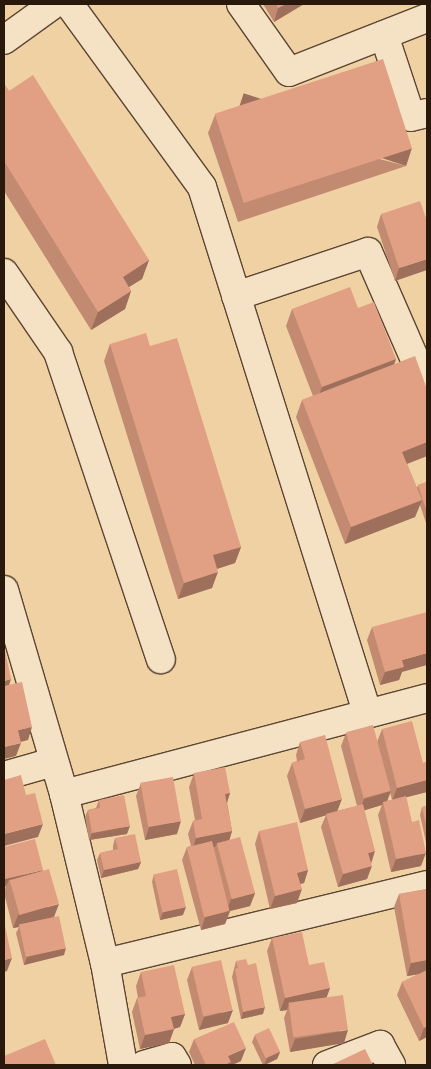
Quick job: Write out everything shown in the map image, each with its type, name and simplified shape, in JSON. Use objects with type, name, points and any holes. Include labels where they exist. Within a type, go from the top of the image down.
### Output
[{"type":"street","points":[[4,40],[54,4]]},
{"type":"street","points":[[69,4],[202,187],[367,712]]},
{"type":"street","points":[[241,4],[288,72],[427,18]]},
{"type":"street","points":[[384,35],[412,117],[427,113]]},
{"type":"street","points":[[236,296],[368,252],[427,387]]},
{"type":"street","points":[[4,273],[58,352],[161,659]]},
{"type":"street","points":[[5,600],[64,794],[105,963],[123,1065]]},
{"type":"street","points":[[64,794],[367,712],[427,698]]},
{"type":"street","points":[[4,776],[53,762]]},
{"type":"street","points":[[105,963],[427,885]]},
{"type":"street","points":[[327,1065],[380,1045],[391,1065]]},
{"type":"street","points":[[144,1065],[172,1057],[177,1065]]},
{"type":"building","points":[[276,4],[286,4],[278,8]]},
{"type":"building","points":[[383,59],[412,148],[244,203],[215,114]]},
{"type":"building","points":[[33,75],[149,260],[123,277],[131,291],[98,312],[4,161],[4,84],[9,91]]},
{"type":"building","points":[[420,201],[427,221],[427,259],[399,268],[381,214]]},
{"type":"building","points":[[350,287],[358,308],[374,302],[396,359],[322,387],[292,309]]},
{"type":"building","points":[[146,333],[150,346],[177,338],[241,547],[213,555],[218,572],[184,583],[110,344]]},
{"type":"building","points":[[415,356],[427,389],[427,442],[402,452],[422,500],[351,527],[302,400]]},
{"type":"building","points":[[427,482],[427,512],[418,485]]},
{"type":"building","points":[[427,612],[427,653],[402,660],[404,667],[385,672],[372,627]]},
{"type":"building","points":[[4,646],[11,679],[4,681]]},
{"type":"building","points":[[22,682],[32,727],[18,730],[21,743],[4,747],[4,686]]},
{"type":"building","points":[[412,721],[423,763],[427,762],[427,780],[397,788],[382,729]]},
{"type":"building","points":[[373,725],[391,791],[364,798],[346,732]]},
{"type":"building","points":[[325,735],[342,799],[305,809],[292,763],[305,759],[300,742]]},
{"type":"building","points":[[225,767],[230,793],[225,794],[232,831],[196,838],[193,821],[202,819],[194,773]]},
{"type":"building","points":[[21,775],[26,795],[35,793],[43,824],[4,834],[4,780]]},
{"type":"building","points":[[173,777],[181,821],[148,827],[141,783]]},
{"type":"building","points":[[124,795],[130,826],[92,833],[88,810],[100,808],[99,800]]},
{"type":"building","points":[[406,796],[412,822],[419,820],[426,853],[396,859],[383,802]]},
{"type":"building","points":[[363,804],[375,851],[368,853],[372,866],[343,874],[326,814]]},
{"type":"building","points":[[427,806],[427,828],[422,807]]},
{"type":"building","points":[[297,822],[308,870],[297,873],[302,889],[275,896],[259,831]]},
{"type":"building","points":[[135,834],[141,862],[104,870],[100,853],[118,849],[115,838]]},
{"type":"building","points":[[240,837],[255,893],[232,899],[217,843]]},
{"type":"building","points":[[35,839],[43,870],[5,879],[4,847]]},
{"type":"building","points":[[212,841],[229,911],[204,917],[187,847]]},
{"type":"building","points":[[49,869],[59,904],[20,915],[10,880]]},
{"type":"building","points":[[177,869],[186,907],[162,912],[154,874]]},
{"type":"building","points":[[427,889],[427,960],[411,963],[399,894]]},
{"type":"building","points":[[59,916],[66,948],[26,957],[19,925]]},
{"type":"building","points":[[4,926],[12,958],[4,960]]},
{"type":"building","points":[[302,932],[309,965],[324,962],[330,988],[285,998],[272,938]]},
{"type":"building","points":[[246,959],[248,965],[256,963],[265,1007],[243,1012],[235,969],[238,968],[236,961]]},
{"type":"building","points":[[221,960],[232,1010],[203,1016],[192,967]]},
{"type":"building","points":[[174,965],[185,1014],[171,1017],[174,1029],[145,1035],[137,998],[146,996],[141,972]]},
{"type":"building","points":[[427,970],[427,1026],[424,1028],[402,982]]},
{"type":"building","points":[[343,995],[348,1030],[293,1037],[289,1003]]},
{"type":"building","points":[[234,1022],[246,1048],[228,1056],[231,1062],[225,1065],[206,1065],[194,1039]]},
{"type":"building","points":[[269,1028],[280,1052],[265,1058],[254,1035]]},
{"type":"building","points":[[45,1039],[56,1065],[4,1065],[4,1056]]},
{"type":"building","points":[[365,1049],[373,1065],[331,1065]]}]
